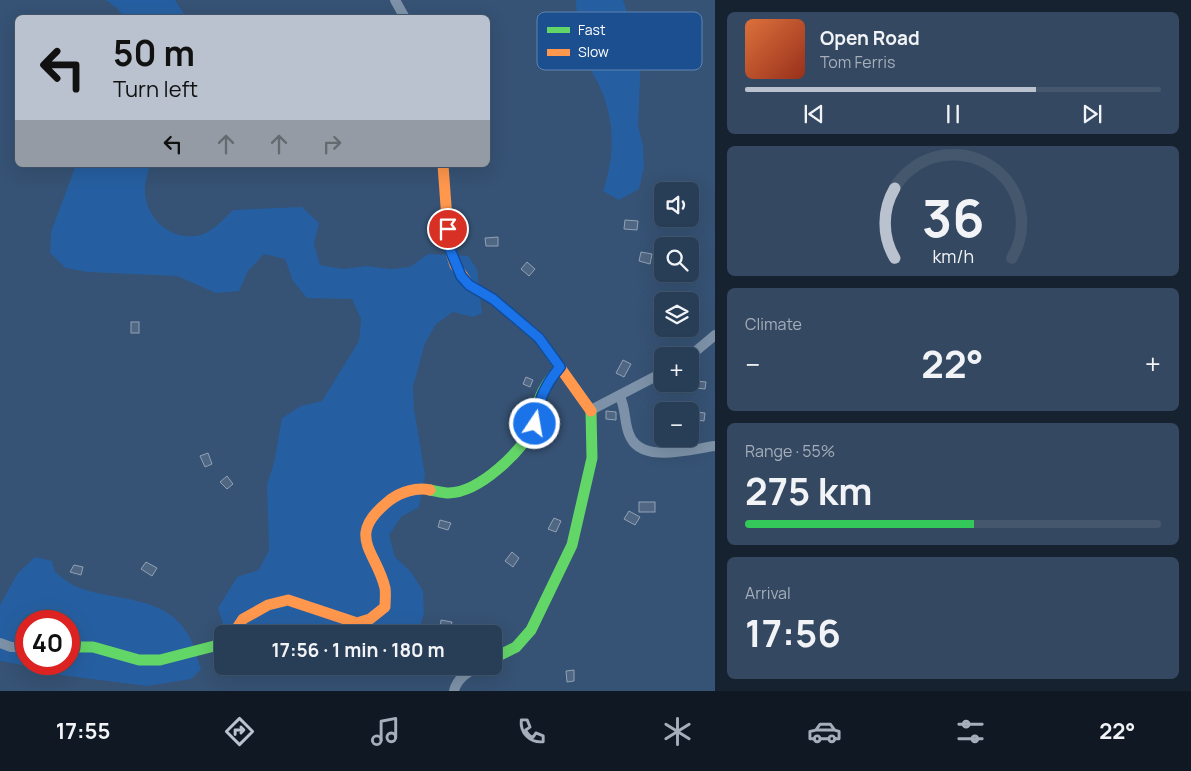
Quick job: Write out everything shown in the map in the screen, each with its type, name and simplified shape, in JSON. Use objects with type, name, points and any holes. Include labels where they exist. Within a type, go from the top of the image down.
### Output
[{"type":"street","points":[[395,0],[403,15]]},
{"type":"street","points":[[443,167],[449,247],[455,265],[469,285],[493,299],[539,338],[591,410],[592,458],[572,545],[531,630],[516,647],[502,654]]},
{"type":"street","points":[[699,348],[715,335]]},
{"type":"street","points":[[239,625],[243,619],[268,605],[288,600],[357,623],[370,619],[385,607],[385,588],[365,544],[368,527],[379,509],[400,493],[426,489],[449,493],[473,487],[492,474],[522,445],[535,424],[537,407],[545,385],[560,367]]},
{"type":"street","points":[[591,410],[620,397],[654,378]]},
{"type":"street","points":[[620,397],[624,406],[629,434],[633,442],[642,450],[660,453],[715,446]]},
{"type":"street","points":[[0,643],[15,647]]},
{"type":"street","points":[[80,647],[93,647],[139,660],[160,660],[214,646]]},
{"type":"street","points":[[454,691],[456,685],[464,675]]},
{"type":"shaded area","points":[[106,0],[175,0],[185,15],[122,15]]},
{"type":"shaded area","points":[[576,0],[623,0],[627,12],[577,12]]},
{"type":"shaded area","points":[[591,70],[640,70],[638,125],[643,146],[644,167],[639,189],[619,200],[603,191],[611,158],[612,136],[609,114],[600,88]]},
{"type":"shaded area","points":[[75,167],[150,167],[145,191],[149,208],[158,222],[178,235],[195,236],[206,233],[233,210],[302,207],[319,223],[314,244],[320,265],[343,269],[367,266],[390,269],[410,267],[428,254],[468,256],[477,269],[482,313],[473,317],[453,312],[436,324],[425,343],[413,387],[414,409],[425,475],[419,507],[401,517],[389,535],[395,557],[411,572],[423,591],[424,613],[421,625],[225,625],[223,624],[218,608],[237,577],[259,570],[269,550],[267,484],[274,463],[282,418],[301,406],[322,401],[359,341],[361,319],[352,299],[307,298],[293,281],[285,259],[264,254],[248,271],[239,291],[216,293],[177,276],[88,272],[66,268],[50,253],[51,232]]},
{"type":"shaded area","points":[[35,557],[52,561],[55,572],[74,586],[92,592],[139,601],[167,613],[179,622],[189,636],[201,669],[191,679],[147,686],[61,675],[80,675],[80,610],[15,610],[15,664],[0,661],[0,605],[18,573]]},
{"type":"building","points":[[625,220],[638,221],[637,230],[624,229]]},
{"type":"building","points":[[498,237],[498,246],[486,246],[485,238]]},
{"type":"building","points":[[641,252],[652,254],[650,264],[639,261]]},
{"type":"building","points":[[527,262],[535,269],[529,276],[521,269]]},
{"type":"building","points":[[131,322],[139,322],[139,333],[131,333]]},
{"type":"building","points":[[623,360],[631,364],[624,377],[616,373]]},
{"type":"building","points":[[526,377],[533,380],[530,387],[523,384]]},
{"type":"building","points":[[699,381],[706,382],[705,389],[699,388]]},
{"type":"building","points":[[606,411],[616,412],[616,420],[606,419]]},
{"type":"building","points":[[699,412],[705,413],[704,421],[699,420]]},
{"type":"building","points":[[515,413],[523,416],[520,423],[512,419]]},
{"type":"building","points":[[208,453],[212,464],[205,467],[200,456]]},
{"type":"building","points":[[227,476],[233,484],[227,489],[220,482]]},
{"type":"building","points":[[639,502],[655,502],[655,512],[639,512]]},
{"type":"building","points":[[629,511],[640,517],[635,525],[624,519]]},
{"type":"building","points":[[554,518],[561,521],[556,532],[548,529]]},
{"type":"building","points":[[440,520],[451,523],[448,530],[438,527]]},
{"type":"building","points":[[512,552],[519,558],[513,567],[505,561]]},
{"type":"building","points":[[146,562],[157,568],[152,576],[141,569]]},
{"type":"building","points":[[74,565],[83,567],[81,575],[70,572]]},
{"type":"building","points":[[441,620],[452,622],[451,625],[440,625]]},
{"type":"building","points":[[574,670],[574,681],[567,682],[566,671]]},
{"type":"traffic: fast","points":[[430,490],[449,493],[474,486],[510,458],[534,426],[537,407],[543,390],[560,367]]},
{"type":"traffic: fast","points":[[502,654],[516,647],[531,630],[572,545],[592,458],[591,411]]},
{"type":"traffic: fast","points":[[80,647],[93,647],[139,660],[160,660],[214,646]]},
{"type":"traffic: slow","points":[[443,167],[449,247],[455,265],[469,285],[493,299],[539,338],[591,411]]},
{"type":"traffic: slow","points":[[239,625],[243,619],[268,605],[288,600],[357,623],[370,619],[385,607],[385,588],[367,543],[366,534],[369,524],[376,513],[394,497],[414,490],[430,490]]},
{"type":"route","points":[[448,229],[449,247],[461,276],[469,285],[493,299],[539,338],[560,367],[545,385],[537,407],[535,424]]}]
